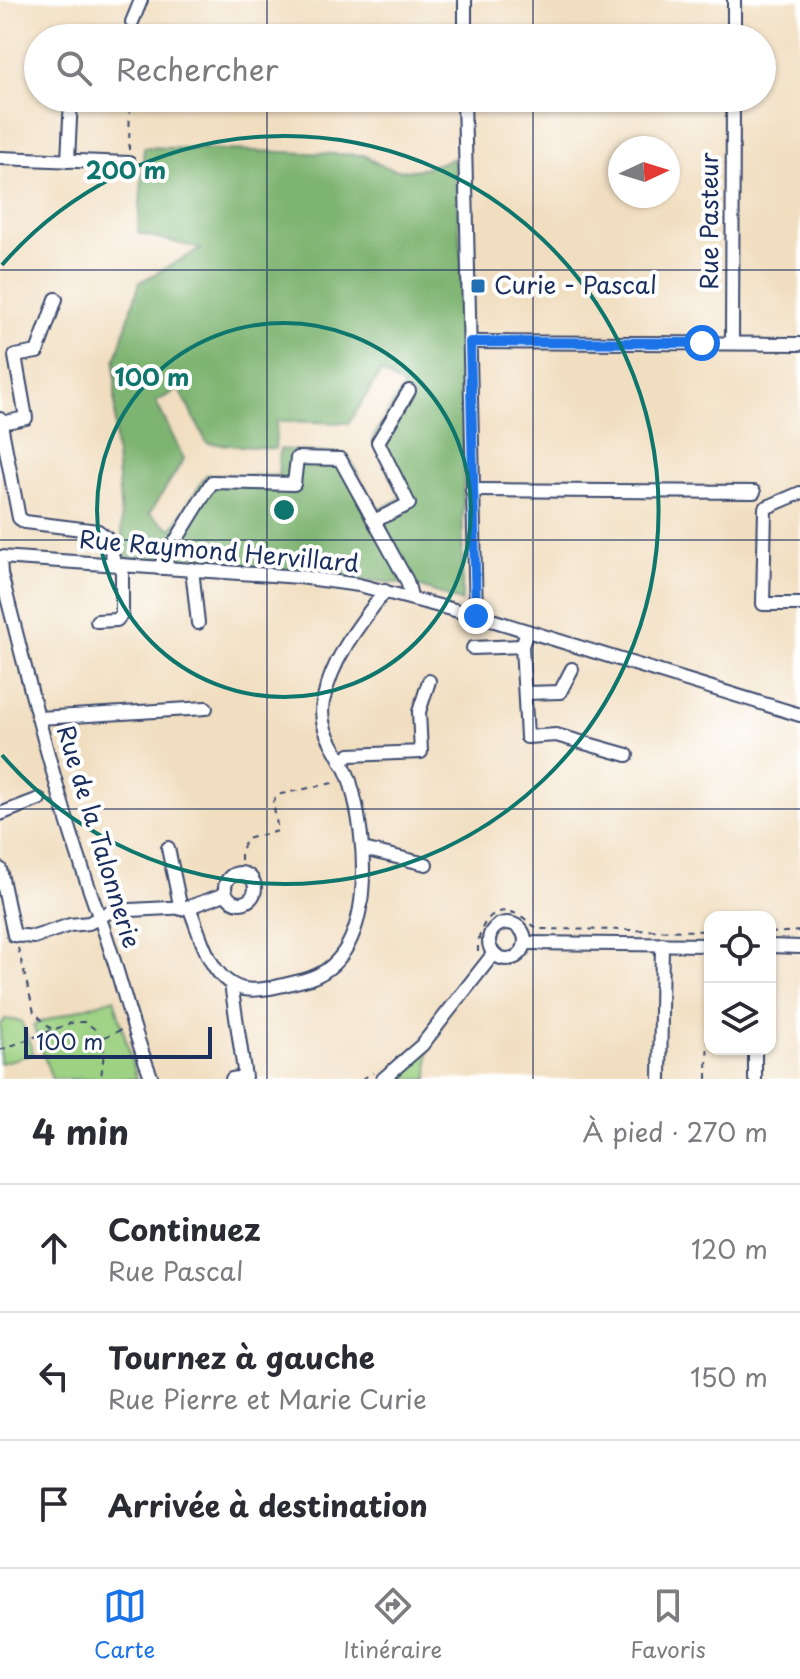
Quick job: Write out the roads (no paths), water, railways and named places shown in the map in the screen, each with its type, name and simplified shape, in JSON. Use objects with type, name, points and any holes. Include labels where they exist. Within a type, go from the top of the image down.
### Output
[{"type":"street","points":[[132,22],[141,0]]},
{"type":"street","points":[[465,0],[465,24]]},
{"type":"street","points":[[734,0],[734,24]]},
{"type":"street","points":[[68,161],[70,112]]},
{"type":"street","points":[[464,112],[472,490],[477,514],[479,579],[476,616]]},
{"type":"street","name":"Rue Pasteur","points":[[732,343],[733,112]]},
{"type":"street","points":[[0,158],[129,163]]},
{"type":"street","points":[[56,299],[37,352],[15,356],[26,418],[0,421],[19,518],[25,522],[98,531],[107,538],[118,564],[122,614],[117,620],[97,621]]},
{"type":"street","points":[[470,342],[800,344]]},
{"type":"street","points":[[374,521],[409,504],[378,442],[409,391]]},
{"type":"street","points":[[159,568],[212,482],[294,484],[297,458],[340,459],[407,581],[411,596]]},
{"type":"street","points":[[472,490],[754,492]]},
{"type":"street","points":[[800,493],[765,508],[763,604],[800,604]]},
{"type":"street","name":"Rue Raymond Hervillard","points":[[0,557],[300,577],[411,596],[800,715]]},
{"type":"street","name":"Rue de la Talonnerie","points":[[0,557],[1,574],[64,817],[100,917],[131,1027],[152,1079]]},
{"type":"street","points":[[192,569],[198,623]]},
{"type":"street","points":[[168,848],[185,908],[216,971],[231,984],[255,990],[281,985],[320,975],[337,962],[348,946],[364,888],[363,849],[350,780],[325,734],[321,718],[323,700],[341,651],[385,591]]},
{"type":"street","points":[[527,631],[522,646],[527,737],[556,735],[627,755]]},
{"type":"street","points":[[473,648],[522,646]]},
{"type":"street","points":[[525,693],[560,692],[572,669]]},
{"type":"street","points":[[341,762],[350,755],[421,752],[419,712],[429,681]]},
{"type":"street","points":[[39,718],[206,708]]},
{"type":"street","points":[[0,814],[39,799]]},
{"type":"street","points":[[363,849],[426,864]]},
{"type":"street","points":[[0,869],[14,935]]},
{"type":"street","points":[[241,872],[254,881],[253,896],[239,903],[225,894],[227,879],[241,872]]},
{"type":"street","points":[[0,938],[14,935],[34,937],[70,925],[89,923],[111,911],[185,908],[225,894]]},
{"type":"street","points":[[494,953],[490,935],[504,923],[522,930],[526,943]]},
{"type":"street","points":[[494,953],[513,958],[526,943],[704,945]]},
{"type":"street","points":[[660,1079],[662,944]]},
{"type":"street","points":[[776,946],[800,947]]},
{"type":"street","points":[[383,1079],[422,1045],[494,953]]},
{"type":"street","points":[[231,984],[245,1077],[232,1079]]},
{"type":"street","points":[[755,1055],[755,1079]]},
{"type":"place","name":"Curie - Pascal","points":[[478,286]]}]
